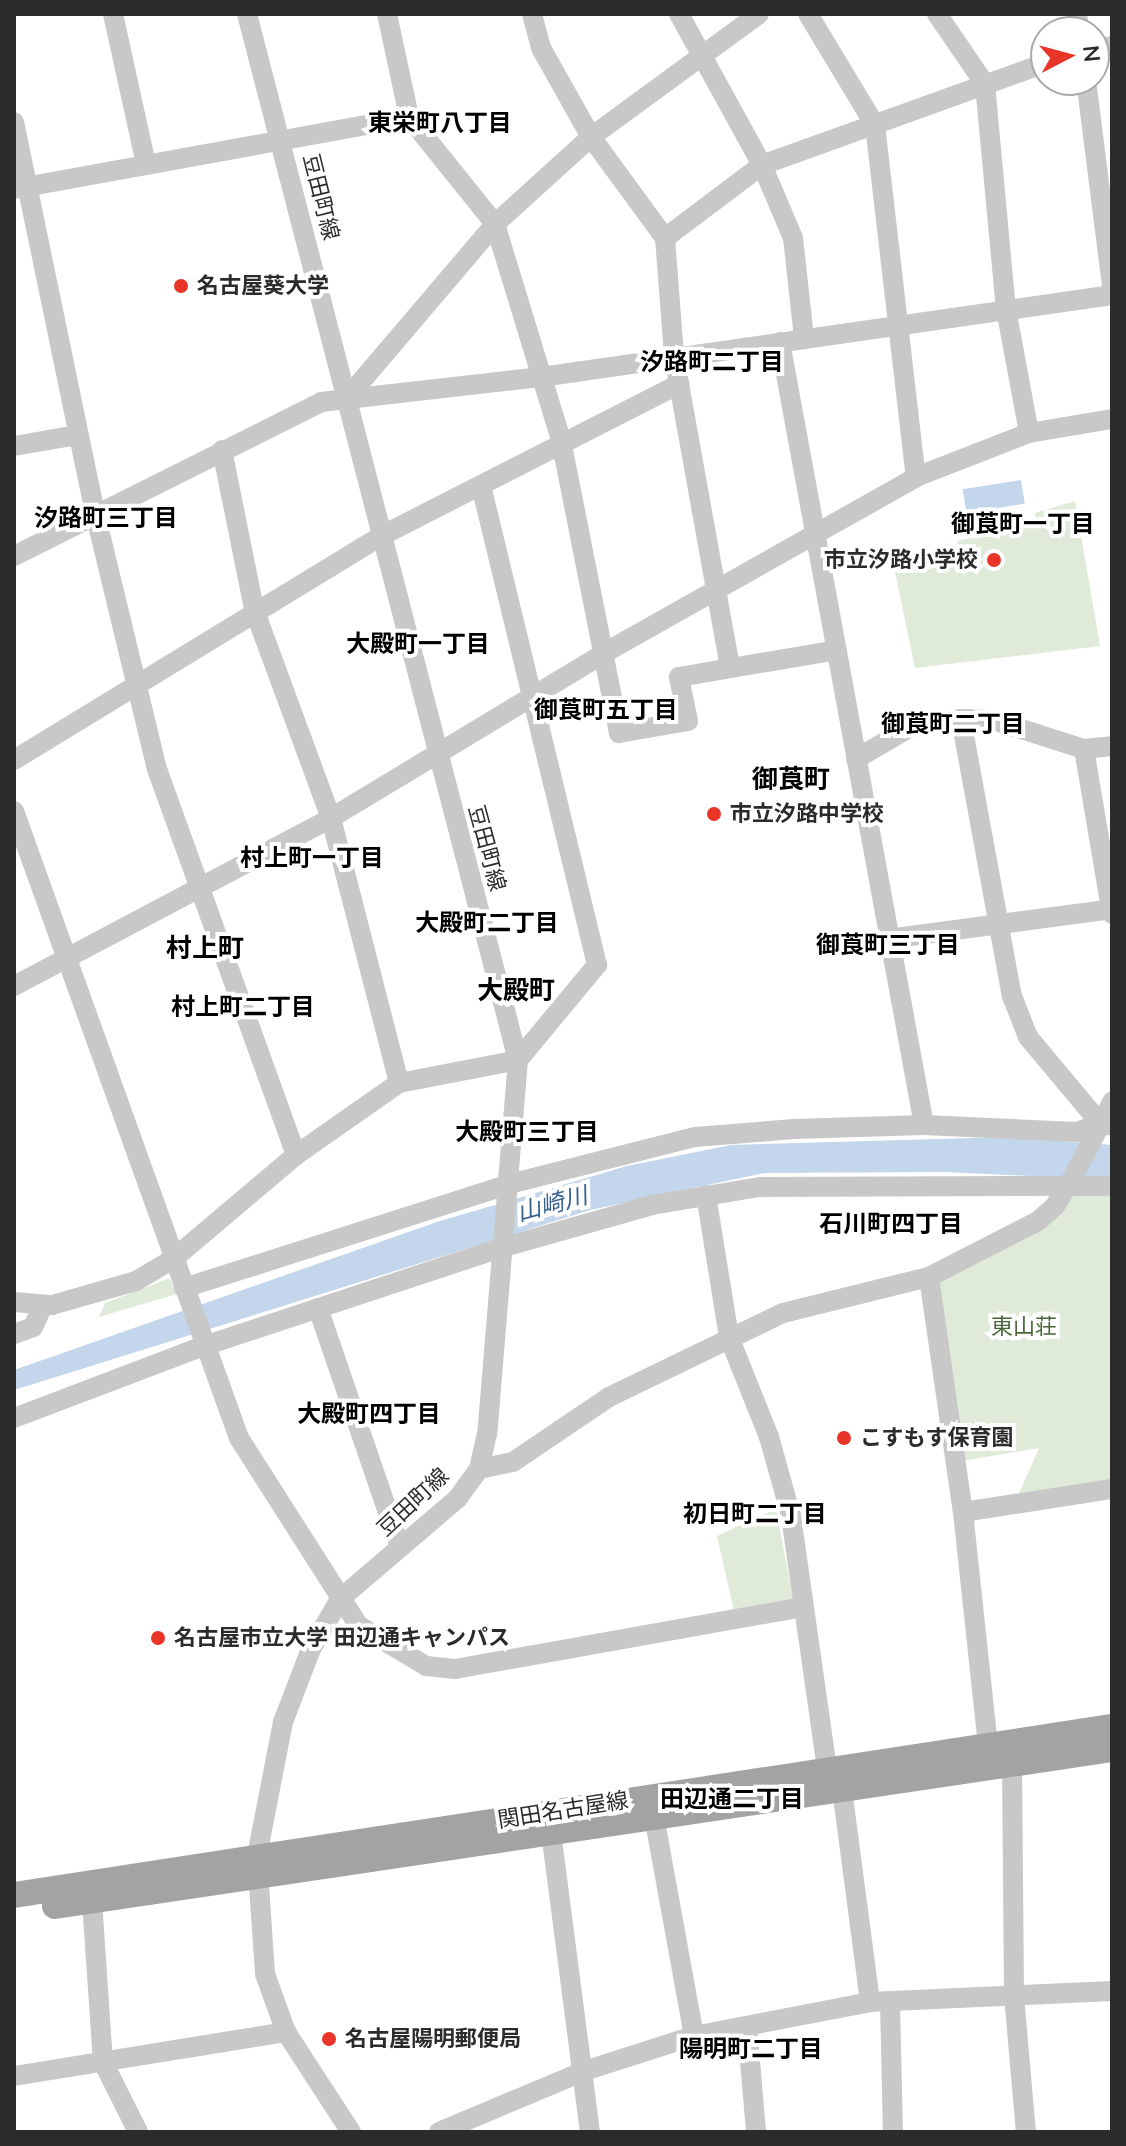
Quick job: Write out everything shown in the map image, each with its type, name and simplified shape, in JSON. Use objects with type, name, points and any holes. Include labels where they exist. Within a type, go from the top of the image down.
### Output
[{"type":"main road","name":"関田名古屋線","points":[[14,1895],[551,1832],[654,1816],[988,1746],[1112,1727]]},
{"type":"main road","name":"関田名古屋線","points":[[14,1913],[92,1901],[257,1865],[834,1779],[1012,1763],[1112,1749]]},
{"type":"street","points":[[113,14],[146,164]]},
{"type":"street","name":"豆田町線","points":[[247,14],[518,1060],[505,1244],[479,1469],[457,1499],[340,1599],[311,1649],[283,1722],[257,1865],[265,1974],[286,2032],[351,2132]]},
{"type":"street","points":[[387,14],[409,117],[495,224],[561,440],[606,652],[619,733],[688,721],[679,677],[837,650]]},
{"type":"street","points":[[532,14],[541,48],[591,137],[665,238],[674,356],[730,668]]},
{"type":"street","points":[[679,14],[705,54],[762,165],[793,238],[804,338]]},
{"type":"street","points":[[347,398],[495,224],[591,137],[759,14]]},
{"type":"street","points":[[808,14],[875,125],[894,325],[916,477]]},
{"type":"street","points":[[937,14],[985,84],[1006,309],[1029,433]]},
{"type":"street","points":[[665,238],[762,165],[1030,69]]},
{"type":"street","points":[[1088,96],[1112,287]]},
{"type":"street","points":[[21,188],[409,117]]},
{"type":"street","points":[[14,122],[21,188],[157,769],[296,1155]]},
{"type":"street","points":[[14,556],[321,402],[541,377],[1112,295]]},
{"type":"street","points":[[780,342],[924,1125]]},
{"type":"street","points":[[14,760],[254,609],[381,536],[481,487],[561,440],[679,384]]},
{"type":"street","points":[[14,986],[331,818],[438,757],[606,652],[916,477],[1029,433],[1112,419]]},
{"type":"street","points":[[14,446],[78,435]]},
{"type":"street","points":[[222,450],[254,609],[331,818],[399,1083]]},
{"type":"street","points":[[14,1302],[43,1306],[90,1298],[173,1259],[296,1155],[399,1083],[518,1060],[597,965],[535,696],[481,487]]},
{"type":"street","points":[[856,759],[909,728],[961,719],[993,720],[1084,749],[1112,746]]},
{"type":"street","points":[[961,719],[1012,996],[1028,1037],[1106,1124]]},
{"type":"street","points":[[888,939],[1112,911],[1084,749]]},
{"type":"street","points":[[14,811],[239,1438],[358,1625],[426,1666],[455,1669],[803,1607]]},
{"type":"street","points":[[479,1469],[513,1462],[609,1397],[729,1337],[835,1297],[929,1277],[1038,1221],[1071,1180],[1090,1143],[1106,1124],[1112,1102]]},
{"type":"street","points":[[185,1290],[509,1188],[695,1137],[924,1125],[1077,1132],[1106,1124]]},
{"type":"street","points":[[14,1418],[203,1344],[505,1244],[706,1195],[760,1187],[1071,1180],[1112,1186]]},
{"type":"street","points":[[706,1195],[729,1337],[776,1463],[791,1516],[803,1607],[834,1779],[880,2002],[893,2132]]},
{"type":"street","points":[[929,1277],[963,1512],[988,1746]]},
{"type":"street","points":[[14,1334],[33,1327],[43,1306]]},
{"type":"street","points":[[318,1308],[400,1547]]},
{"type":"street","points":[[963,1512],[1112,1489]]},
{"type":"street","points":[[1012,1763],[1014,1996],[1026,2132]]},
{"type":"street","points":[[654,1816],[694,2036]]},
{"type":"street","points":[[551,1832],[590,2132]]},
{"type":"street","points":[[92,1901],[103,2062],[138,2132]]},
{"type":"street","points":[[439,2132],[584,2071],[694,2036],[880,2002],[1112,1991]]},
{"type":"street","points":[[747,2026],[756,2132]]},
{"type":"street","points":[[14,2076],[286,2032]]},
{"type":"green space","points":[[1075,501],[1100,646],[915,668],[895,572],[959,555],[957,541],[1036,524],[1035,513]]},
{"type":"green space","name":"東山荘","points":[[1073,1177],[1112,1186],[1112,1489],[1014,1505],[1039,1448],[956,1462],[929,1277],[1038,1221]]},
{"type":"green space","points":[[170,1278],[177,1294],[99,1317],[105,1303]]},
{"type":"green space","points":[[776,1509],[793,1599],[734,1611],[717,1536]]},
{"type":"water","points":[[1021,480],[1025,504],[966,513],[963,489]]},
{"type":"water","name":"山崎川","points":[[1008,1137],[1112,1145],[1112,1180],[946,1172],[764,1173],[590,1210],[14,1390],[14,1370],[437,1222],[627,1166],[731,1145]]},
{"type":"place","name":"名古屋葵大学","points":[[181,286]]},
{"type":"place","name":"市立汐路小学校","points":[[994,560]]},
{"type":"place","name":"市立汐路中学校","points":[[714,814]]},
{"type":"place","name":"こすもす保育園","points":[[844,1438]]},
{"type":"place","name":"名古屋市立大学 田辺通キャンパス","points":[[158,1638]]},
{"type":"place","name":"名古屋陽明郵便局","points":[[329,2039]]},
{"type":"district","name":"東栄町八丁目","points":[[440,123]]},
{"type":"district","name":"汐路町二丁目","points":[[712,362]]},
{"type":"district","name":"汐路町三丁目","points":[[106,518]]},
{"type":"district","name":"御莨町一丁目","points":[[1023,524]]},
{"type":"district","name":"大殿町一丁目","points":[[418,644]]},
{"type":"district","name":"御莨町五丁目","points":[[606,710]]},
{"type":"district","name":"御莨町二丁目","points":[[953,724]]},
{"type":"district","name":"御莨町","points":[[791,779]]},
{"type":"district","name":"村上町一丁目","points":[[312,858]]},
{"type":"district","name":"大殿町二丁目","points":[[487,923]]},
{"type":"district","name":"御莨町三丁目","points":[[888,945]]},
{"type":"district","name":"村上町","points":[[205,948]]},
{"type":"district","name":"大殿町","points":[[516,990]]},
{"type":"district","name":"村上町二丁目","points":[[243,1007]]},
{"type":"district","name":"大殿町三丁目","points":[[527,1132]]},
{"type":"district","name":"石川町四丁目","points":[[891,1224]]},
{"type":"district","name":"大殿町四丁目","points":[[369,1414]]},
{"type":"district","name":"初日町二丁目","points":[[755,1514]]},
{"type":"district","name":"田辺通二丁目","points":[[732,1799]]},
{"type":"district","name":"陽明町二丁目","points":[[751,2049]]}]
